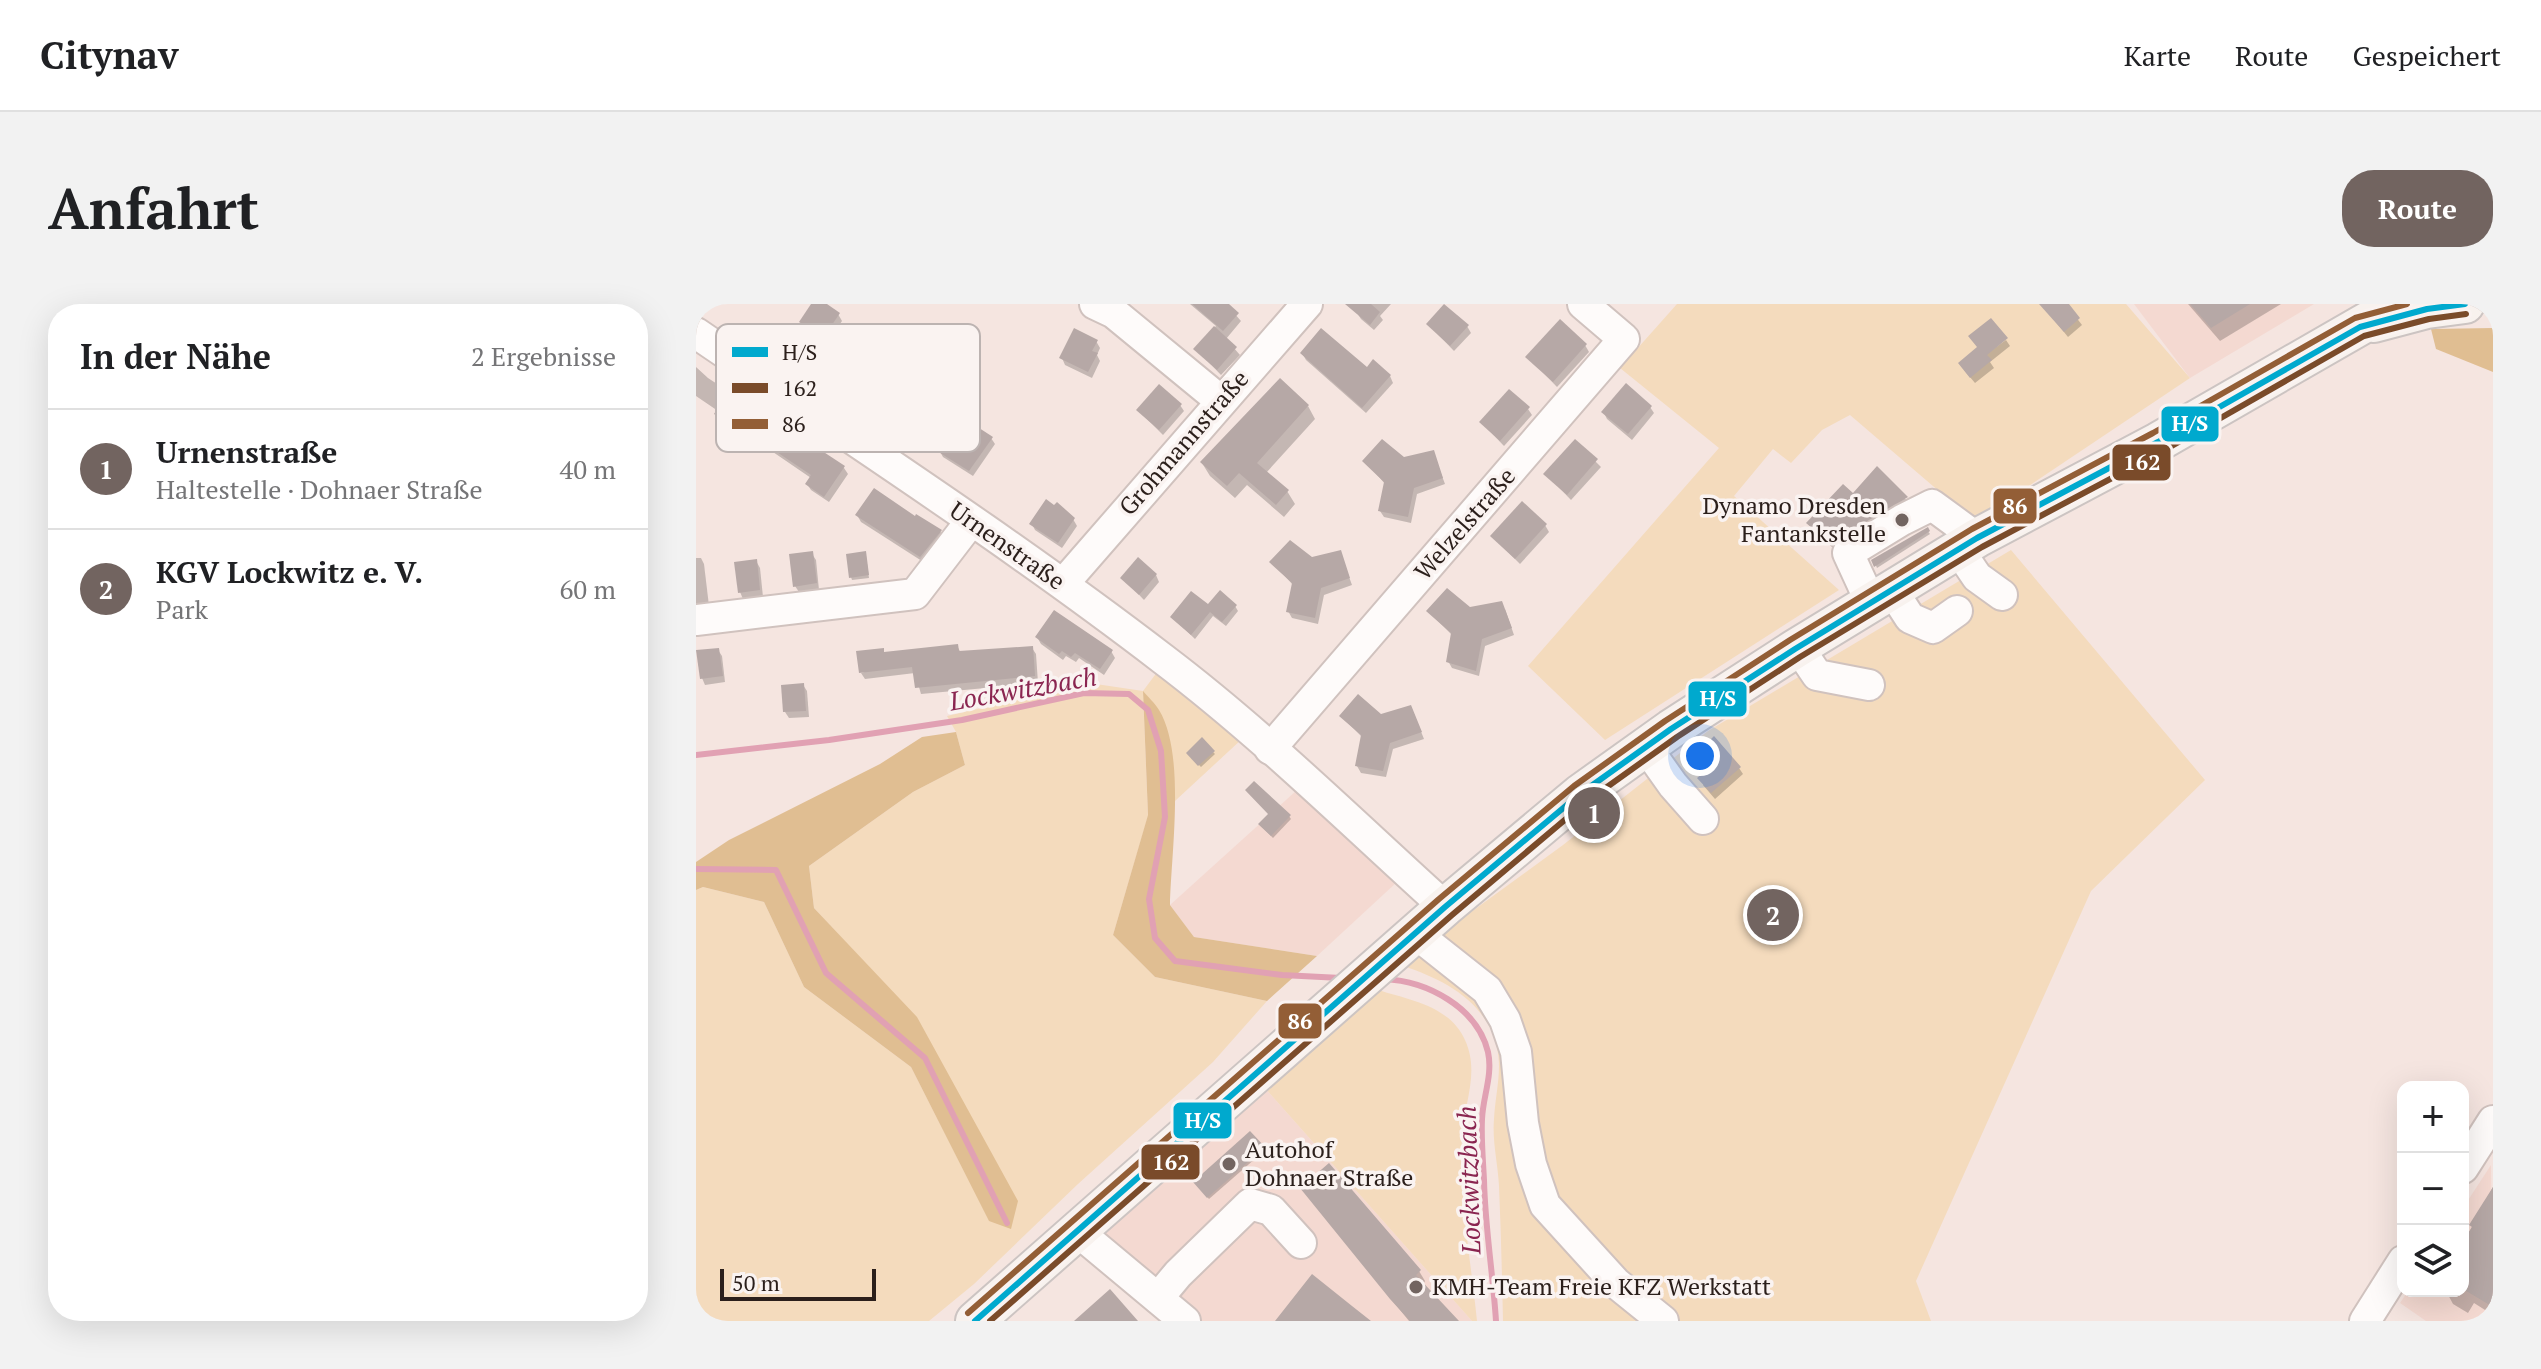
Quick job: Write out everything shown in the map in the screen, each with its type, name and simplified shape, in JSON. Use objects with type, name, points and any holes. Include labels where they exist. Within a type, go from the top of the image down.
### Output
[{"type":"main road","points":[[975,1321],[1445,907],[1580,794],[1798,647],[1968,544],[2158,442],[2398,304]]},
{"type":"main road","points":[[2360,327],[2427,309],[2465,304]]},
{"type":"street","points":[[1095,304],[1114,313],[1221,401]]},
{"type":"street","name":"Grohmannstraße","points":[[1063,584],[1307,304]]},
{"type":"street","name":"Welzelstraße","points":[[1270,749],[1624,339],[1583,304]]},
{"type":"street","name":"Urnenstraße","points":[[696,333],[716,347]]},
{"type":"street","name":"Urnenstraße","points":[[870,452],[1063,584],[1166,661],[1270,749],[1445,907]]},
{"type":"street","points":[[1957,611],[1933,628],[1910,618],[1881,597],[1848,553],[1932,505],[1968,544],[1977,577],[2002,595]]},
{"type":"street","points":[[696,620],[915,594],[971,521]]},
{"type":"street","points":[[1798,647],[1817,675],[1869,685]]},
{"type":"street","points":[[1646,747],[1673,785],[1703,819]]},
{"type":"street","points":[[1412,936],[1487,990],[1505,1020],[1516,1052],[1523,1123],[1531,1164],[1545,1205],[1616,1283],[1663,1321]]},
{"type":"street","points":[[2469,1159],[2493,1121]]},
{"type":"street","points":[[1158,1298],[1178,1274],[1250,1204],[1271,1210],[1301,1243]]},
{"type":"street","points":[[1077,1231],[1185,1321]]},
{"type":"street","points":[[2377,1317],[2397,1274]]},
{"type":"shaded area","points":[[1677,304],[2126,304],[2190,378],[1975,522],[1850,415],[1822,430],[1791,463],[1773,449],[1734,496],[1839,590],[1605,740],[1528,666],[1719,448],[1620,368]]},
{"type":"shaded area","points":[[2134,304],[2314,304],[2190,378]]},
{"type":"shaded area","points":[[2493,328],[2493,372],[2436,349],[2431,329]]},
{"type":"shaded area","points":[[2011,550],[2205,780],[2091,891],[1916,1281],[1931,1321],[1503,1321],[1499,1186],[1494,1144],[1499,1060],[1494,1036],[1480,1013],[1462,995],[1440,981],[1404,966],[1434,939],[1563,845],[1708,731]]},
{"type":"shaded area","points":[[1161,667],[1242,739],[1175,801],[1170,742],[1160,715],[1143,692],[1148,816],[1113,935],[1155,977],[1267,1001],[1213,1062],[1078,1184],[974,1284],[929,1321],[696,1321],[696,890],[703,887],[764,902],[804,987],[911,1067],[989,1220],[917,1018],[814,908],[809,866],[913,792],[965,765],[956,732],[947,716],[1089,683],[1143,691]]},
{"type":"shaded area","points":[[1143,691],[1159,710],[1172,752],[1175,805],[1170,905],[1194,937],[1317,956],[1267,1001],[1155,977],[1113,935],[1148,815]]},
{"type":"shaded area","points":[[956,732],[965,765],[913,792],[809,866],[814,908],[917,1017],[1018,1201],[1011,1229],[989,1221],[911,1067],[804,987],[764,902],[703,887],[696,890],[696,862],[729,840],[880,764],[922,737]]},
{"type":"shaded area","points":[[1297,790],[1397,882],[1317,956],[1194,937],[1170,905]]},
{"type":"shaded area","points":[[1378,990],[1416,1001],[1450,1019],[1465,1040],[1469,1052],[1471,1076],[1463,1124],[1462,1159],[1477,1321],[1472,1321],[1264,1087]]},
{"type":"shaded area","points":[[1264,1087],[1472,1321],[1191,1321],[1096,1235]]},
{"type":"shaded area","points":[[2491,1165],[2493,1321],[2426,1321],[2400,1303],[2404,1297],[2469,1297],[2469,1199]]},
{"type":"building","points":[[811,304],[827,304],[840,313],[833,324],[799,322]]},
{"type":"building","points":[[1192,304],[1229,304],[1239,313],[1223,331]]},
{"type":"building","points":[[1345,304],[1371,304],[1380,312],[1370,325]]},
{"type":"building","points":[[1444,304],[1469,325],[1450,346],[1426,324]]},
{"type":"building","points":[[2039,304],[2069,304],[2080,318],[2064,332]]},
{"type":"building","points":[[2190,304],[2250,304],[2211,328]]},
{"type":"building","points":[[1991,318],[2008,338],[1987,355],[1992,360],[1970,378],[1958,363],[1977,347],[1968,336]]},
{"type":"building","points":[[1560,319],[1587,344],[1553,382],[1525,357]]},
{"type":"building","points":[[1214,326],[1237,347],[1217,370],[1193,349]]},
{"type":"building","points":[[1074,328],[1098,340],[1092,351],[1098,353],[1088,372],[1059,358]]},
{"type":"building","points":[[1321,328],[1367,367],[1373,359],[1391,375],[1362,408],[1300,353]]},
{"type":"building","points":[[1280,378],[1309,405],[1257,463],[1289,490],[1276,505],[1239,473],[1227,486],[1200,462]]},
{"type":"building","points":[[1626,383],[1652,406],[1628,434],[1601,412]]},
{"type":"building","points":[[1159,384],[1182,404],[1159,430],[1136,410]]},
{"type":"building","points":[[1509,389],[1530,407],[1500,441],[1479,422]]},
{"type":"building","points":[[980,429],[993,437],[969,471],[939,452],[980,452]]},
{"type":"building","points":[[1382,439],[1404,457],[1434,450],[1443,478],[1414,488],[1408,517],[1378,511],[1384,482],[1362,461]]},
{"type":"building","points":[[1575,439],[1598,459],[1567,495],[1543,474]]},
{"type":"building","points":[[777,452],[824,452],[845,466],[824,497],[805,484],[811,475]]},
{"type":"building","points":[[1877,466],[1908,497],[1845,534],[1843,530],[1831,544],[1806,523],[1843,484],[1853,493]]},
{"type":"building","points":[[874,488],[942,530],[920,557],[855,515]]},
{"type":"building","points":[[1046,499],[1054,505],[1057,502],[1075,518],[1058,543],[1029,524]]},
{"type":"building","points":[[1522,501],[1547,524],[1515,559],[1490,536]]},
{"type":"building","points":[[1928,527],[1930,531],[1874,567],[1871,560]]},
{"type":"building","points":[[1290,540],[1312,557],[1341,550],[1350,578],[1321,588],[1315,618],[1286,612],[1292,583],[1269,562]]},
{"type":"building","points":[[813,551],[817,583],[793,587],[789,554]]},
{"type":"building","points":[[866,551],[869,575],[849,578],[846,554]]},
{"type":"building","points":[[1138,557],[1157,574],[1139,595],[1120,578]]},
{"type":"building","points":[[757,559],[760,590],[738,593],[734,562]]},
{"type":"building","points":[[1447,588],[1470,607],[1502,601],[1512,628],[1482,639],[1476,671],[1446,662],[1451,633],[1426,611]]},
{"type":"building","points":[[1220,590],[1237,605],[1222,622],[1210,612],[1191,635],[1170,617],[1191,591],[1208,604]]},
{"type":"building","points":[[1054,610],[1113,650],[1100,669],[1075,653],[1071,657],[1062,651],[1059,654],[1035,637]]},
{"type":"building","points":[[958,644],[959,651],[1033,646],[1035,676],[915,688],[912,667],[859,673],[856,651],[884,648],[884,652]]},
{"type":"building","points":[[719,648],[723,676],[700,679],[696,650]]},
{"type":"building","points":[[804,683],[806,711],[783,712],[781,685]]},
{"type":"building","points":[[1358,694],[1381,714],[1411,705],[1422,732],[1390,743],[1383,771],[1355,766],[1361,735],[1339,716]]},
{"type":"building","points":[[1714,736],[1741,767],[1711,793],[1697,778],[1712,765],[1699,751]]},
{"type":"building","points":[[1202,737],[1215,751],[1198,766],[1186,753]]},
{"type":"building","points":[[1254,781],[1291,815],[1271,836],[1258,824],[1268,814],[1245,790]]},
{"type":"building","name":"Autohof Dohnaer Straße","points":[[1250,1131],[1265,1147],[1207,1198],[1193,1182]]},
{"type":"building","points":[[1329,1163],[1421,1270],[1416,1275],[1459,1321],[1410,1321],[1390,1299],[1300,1188]]},
{"type":"building","points":[[2493,1187],[2493,1307],[2469,1293],[2469,1232],[2472,1227],[2469,1225]]},
{"type":"building","points":[[1312,1274],[1352,1306],[1371,1321],[1275,1321]]},
{"type":"building","points":[[1110,1289],[1138,1321],[1074,1321]]},
{"type":"waterway","name":"Lockwitzbach","points":[[696,755],[829,740],[962,720],[1084,693],[1129,694],[1148,710],[1161,751],[1165,817],[1149,899],[1155,938],[1175,961],[1282,975],[1341,978]]},
{"type":"waterway","points":[[696,869],[776,870],[826,973],[925,1058],[1007,1223]]},
{"type":"waterway","name":"Lockwitzbach","points":[[1384,979],[1417,985],[1448,999],[1473,1022],[1488,1052],[1482,1142],[1496,1321]]},
{"type":"transit line","name":"86","points":[[968,1313],[1439,899],[1574,786],[1665,721],[1972,529],[2153,433],[2355,318],[2407,304]]},
{"type":"transit line","name":"H/S","points":[[975,1321],[1445,907],[1580,794],[1671,729],[1977,538],[2158,442],[2360,327],[2427,309],[2465,304]]},
{"type":"transit line","name":"162","points":[[990,1321],[1452,915],[1586,802],[1677,737],[1800,657],[1982,547],[2163,451],[2364,336],[2429,319],[2466,314]]},
{"type":"place","name":"Dynamo Dresden Fantankstelle","points":[[1902,520]]},
{"type":"place","name":"Urnenstraße","points":[[1594,813]]},
{"type":"place","name":"KGV Lockwitz e. V.","points":[[1773,915]]},
{"type":"place","name":"Autohof Dohnaer Straße","points":[[1229,1164]]},
{"type":"place","name":"KMH-Team Freie KFZ Werkstatt","points":[[1416,1287]]}]
